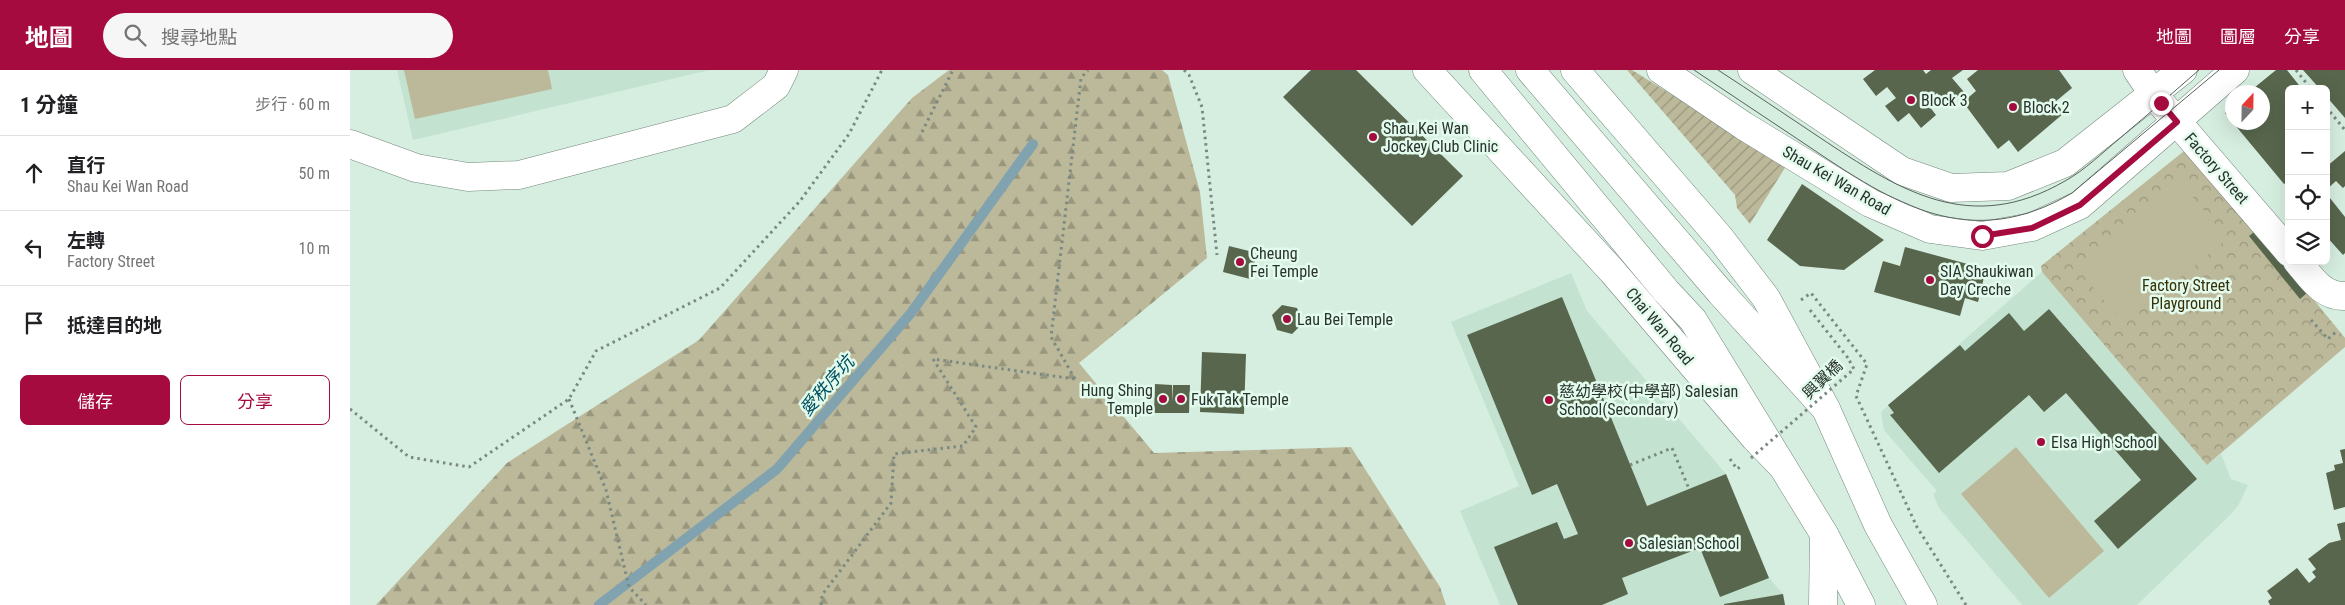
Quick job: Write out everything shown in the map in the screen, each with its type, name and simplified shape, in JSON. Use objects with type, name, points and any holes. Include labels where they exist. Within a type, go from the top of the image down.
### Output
[{"type":"main road","points":[[350,144],[416,168],[468,177],[518,175],[733,118],[776,86],[784,70]]},
{"type":"main road","name":"Chai Wan Road","points":[[1427,70],[1612,271],[1744,426],[1783,467],[1824,534],[1861,605]]},
{"type":"main road","points":[[1483,70],[1666,291],[1693,320],[1783,467]]},
{"type":"main road","points":[[1530,70],[1720,292],[1826,409]]},
{"type":"main road","points":[[1575,70],[1749,274],[1781,324],[1826,409],[1867,502],[1923,605]]},
{"type":"main road","name":"Shau Kei Wan Road","points":[[1661,70],[1744,126],[1870,202],[1930,229],[1982,236],[2032,228],[2080,205],[2235,70]]},
{"type":"main road","points":[[1752,70],[1902,171],[1951,188],[2008,186],[2065,163],[2140,80],[2183,70]]},
{"type":"main road","name":"Factory Street","points":[[2140,80],[2174,124],[2285,248]]},
{"type":"main road","points":[[2300,265],[2322,290],[2339,296]]},
{"type":"main road","points":[[1823,605],[1824,534]]},
{"type":"path","points":[[350,409],[409,457],[469,467],[569,399],[596,352],[720,288],[800,201],[849,134],[882,70]]},
{"type":"path","points":[[922,132],[953,70]]},
{"type":"path","points":[[821,605],[822,595],[891,503],[894,454],[963,446],[976,427],[933,359],[1075,379],[1051,337],[1081,78],[1088,70]]},
{"type":"path","points":[[1184,70],[1189,75],[1202,107],[1217,255]]},
{"type":"path","points":[[2296,70],[2308,85]]},
{"type":"path","points":[[2330,112],[2345,129]]},
{"type":"path","name":"興翼橋","points":[[1751,458],[1854,369],[1807,306]]},
{"type":"path","points":[[569,399],[606,490],[629,587],[646,605]]},
{"type":"path","points":[[1630,465],[1672,448],[1689,489]]},
{"type":"shaded area","points":[[397,70],[710,70],[413,140]]},
{"type":"shaded area","name":"Elsa High School","points":[[2042,272],[2207,465],[2221,454],[2231,479],[2248,485],[2238,506],[2230,515],[2137,605],[2022,605],[1939,508],[1933,494],[1937,491],[1884,430],[1881,412]]},
{"type":"shaded area","points":[[1571,273],[1587,311],[1726,474],[1769,578],[1783,594],[1785,605],[1500,605],[1460,511],[1519,486],[1451,322]]},
{"type":"green space","points":[[404,70],[548,70],[552,89],[415,119]]},
{"type":"green space","points":[[949,70],[1162,70],[1168,75],[1200,192],[1207,258],[1079,363],[1154,453],[1351,447],[1440,587],[1446,605],[376,605],[507,463],[699,340],[912,98]]},
{"type":"green space","points":[[1627,70],[1632,70],[1786,166],[1750,224],[1737,208],[1735,195]]},
{"type":"green space","name":"Factory Street Playground","points":[[2189,147],[2345,338],[2345,347],[2207,465],[2042,272],[2041,266]]},
{"type":"green space","points":[[2180,181],[2227,239],[2124,324],[2076,267]]},
{"type":"green space","points":[[2016,447],[2104,551],[2049,598],[1961,494]]},
{"type":"building","name":"Shau Kei Wan Jockey Club Clinic","points":[[1311,70],[1356,70],[1463,176],[1412,226],[1283,97]]},
{"type":"building","name":"Block 3","points":[[1875,70],[1923,70],[1926,74],[1931,70],[1963,70],[1952,78],[1964,92],[1947,106],[1937,93],[1926,102],[1936,115],[1921,128],[1909,113],[1898,122],[1885,106],[1896,98],[1887,87],[1876,96],[1863,79]]},
{"type":"building","name":"Block 2","points":[[1978,70],[2059,70],[2072,88],[2055,102],[2064,113],[2018,152],[2009,140],[1998,149],[1963,102],[1976,91],[1967,79]]},
{"type":"building","points":[[2276,70],[2287,70],[2299,85],[2285,85],[2284,184],[2239,130],[2270,130],[2270,85],[2258,85]]},
{"type":"building","points":[[2303,70],[2345,70],[2345,118],[2330,101],[2330,85],[2316,85]]},
{"type":"building","points":[[2345,151],[2345,186],[2343,188],[2336,181],[2330,186],[2330,164]]},
{"type":"building","points":[[1802,184],[1884,240],[1844,270],[1800,266],[1767,240]]},
{"type":"building","points":[[2330,198],[2345,217],[2345,253],[2343,255],[2330,240]]},
{"type":"building","points":[[2257,230],[2308,292],[2300,299],[2249,236]]},
{"type":"building","name":"Cheung Fei Temple","points":[[1229,246],[1257,253],[1250,279],[1223,272]]},
{"type":"building","name":"SIA Shaukiwan Day Creche","points":[[1905,247],[1986,269],[1978,302],[1965,298],[1960,316],[1874,292],[1883,261],[1900,266]]},
{"type":"building","points":[[1562,297],[1647,506],[1726,474],[1769,578],[1720,597],[1700,548],[1622,578],[1628,594],[1602,605],[1518,605],[1494,547],[1557,522],[1564,539],[1578,534],[1557,484],[1532,495],[1467,335]]},
{"type":"building","name":"Lau Bei Temple","points":[[1282,305],[1297,308],[1303,323],[1292,334],[1277,330],[1272,315]]},
{"type":"building","points":[[2049,309],[2197,479],[2118,549],[2094,521],[2141,480],[2066,393],[2044,412],[2029,395],[1939,473],[1890,415],[1894,413],[1888,405],[1960,345],[1965,351],[2009,313],[2024,331]]},
{"type":"building","points":[[1202,352],[1246,354],[1244,414],[1200,412]]},
{"type":"building","points":[[1155,384],[1172,385],[1172,402],[1173,385],[1190,385],[1189,413],[1154,413]]},
{"type":"building","points":[[2345,449],[2345,507],[2334,510],[2326,473],[2335,470],[2334,465],[2343,463],[2340,450]]},
{"type":"building","points":[[2345,522],[2345,605],[2270,605],[2268,601],[2272,598],[2267,591],[2297,568],[2309,583],[2316,577],[2312,572],[2316,569],[2308,559],[2329,543],[2341,540],[2337,524]]},
{"type":"building","points":[[1783,594],[1785,605],[1724,605],[1724,604]]},
{"type":"waterway","name":"愛秩序坑","points":[[599,605],[777,469],[911,313],[1033,144]]},
{"type":"tram line","points":[[1694,70],[1871,186],[1902,202],[1934,214],[1966,220],[2000,219],[2035,211],[2072,193],[2219,70]]},
{"type":"tram line","points":[[1718,70],[1849,157],[1878,174],[1907,189],[1937,200],[1967,205],[1998,205],[2030,197],[2065,181],[2093,161],[2199,70]]},
{"type":"place","name":"Block 3","points":[[1911,100]]},
{"type":"place","name":"Block 2","points":[[2013,107]]},
{"type":"place","name":"Shau Kei Wan Jockey Club Clinic","points":[[1373,137]]},
{"type":"place","name":"Cheung Fei Temple","points":[[1240,262]]},
{"type":"place","name":"SIA Shaukiwan Day Creche","points":[[1930,280]]},
{"type":"place","name":"Lau Bei Temple","points":[[1287,319]]},
{"type":"place","name":"Hung Shing Temple","points":[[1163,399]]},
{"type":"place","name":"Fuk Tak Temple","points":[[1181,399]]},
{"type":"place","name":"慈幼學校(中學部) Salesian School(Secondary)","points":[[1549,400]]},
{"type":"place","name":"Elsa High School","points":[[2041,442]]},
{"type":"place","name":"Salesian School","points":[[1629,543]]},
{"type":"route","points":[[1982,236],[2032,228],[2080,205],[2177,122],[2161,103]]}]
